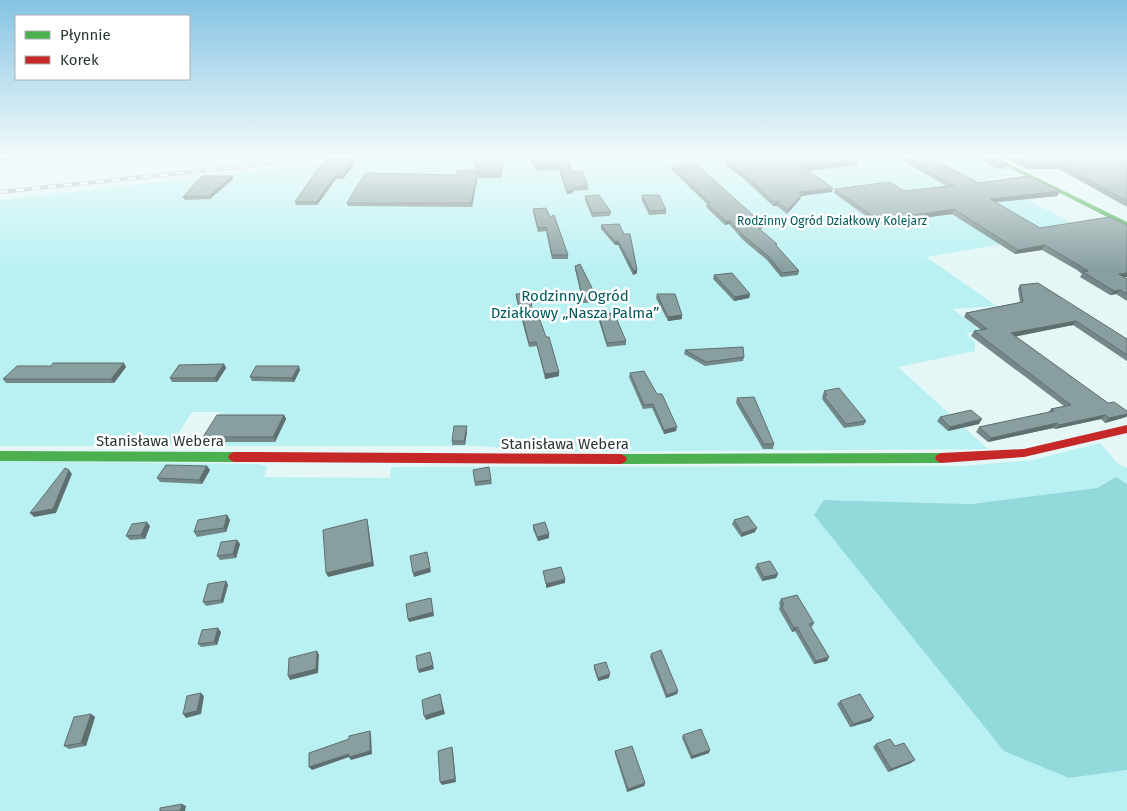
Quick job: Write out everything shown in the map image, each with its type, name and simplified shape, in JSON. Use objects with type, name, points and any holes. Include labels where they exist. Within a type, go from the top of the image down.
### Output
[{"type":"street","points":[[1065,194],[1127,225]]},
{"type":"street","name":"Stanisława Webera","points":[[0,456],[551,459],[985,457],[1024,453],[1127,429]]},
{"type":"green space","name":"Rodzinny Ogród Działkowy „Nasza Palma”","points":[[55,194],[1017,194],[1086,230],[926,257],[997,306],[953,309],[981,331],[966,333],[975,342],[975,351],[898,367],[988,449],[539,452],[481,446],[201,446],[221,412],[192,412],[170,446],[0,446],[0,200]]},
{"type":"green space","points":[[1100,443],[1117,463],[1127,468],[1127,484],[1116,477],[1097,488],[971,504],[824,500],[1069,778],[1127,770],[1127,811],[0,811],[0,461],[258,464],[267,466],[264,477],[390,478],[391,467],[963,466],[1033,460]]},
{"type":"shaded area","points":[[1116,477],[1127,484],[1127,770],[1069,778],[1004,751],[814,515],[824,500],[971,504],[1097,488]]},
{"type":"building","points":[[186,194],[211,194],[209,196],[183,197]]},
{"type":"building","points":[[301,194],[322,194],[316,202],[295,202]]},
{"type":"building","points":[[352,194],[473,194],[471,203],[347,203]]},
{"type":"building","points":[[700,194],[729,194],[764,225],[756,226],[777,244],[775,244],[799,271],[782,273],[768,256],[707,203],[710,203]]},
{"type":"building","points":[[765,194],[802,194],[788,210],[778,201],[774,202]]},
{"type":"building","points":[[842,194],[1035,194],[990,199],[1040,228],[1109,217],[1127,225],[1127,273],[1119,274],[1127,279],[1127,294],[1120,290],[1114,291],[1083,272],[1088,271],[1045,245],[1018,250],[954,209],[878,220]]},
{"type":"building","points":[[1114,194],[1127,194],[1127,201]]},
{"type":"building","points":[[599,195],[611,212],[592,213],[585,196]]},
{"type":"building","points":[[642,195],[659,195],[666,210],[650,211]]},
{"type":"building","points":[[546,208],[550,217],[554,215],[568,255],[552,255],[546,227],[538,228],[533,209]]},
{"type":"building","points":[[619,224],[624,234],[630,234],[637,270],[634,271],[618,241],[615,242],[601,225]]},
{"type":"building","points":[[580,264],[597,298],[583,299],[575,266]]},
{"type":"building","points":[[732,273],[750,294],[735,297],[714,275]]},
{"type":"building","points":[[1038,283],[1127,339],[1127,355],[1076,321],[1011,333],[1108,403],[1114,402],[1127,411],[1127,414],[1109,418],[1105,415],[1059,425],[1057,423],[991,438],[979,427],[1054,411],[1051,409],[1071,405],[974,331],[987,329],[966,313],[1023,302],[1020,285]]},
{"type":"building","points":[[531,293],[532,312],[537,312],[546,337],[549,337],[559,372],[545,374],[536,342],[529,343],[516,294]]},
{"type":"building","points":[[657,294],[675,294],[682,315],[668,317]]},
{"type":"building","points":[[614,313],[626,341],[607,343],[598,314]]},
{"type":"building","points":[[743,347],[744,357],[706,362],[685,350]]},
{"type":"building","points":[[53,363],[124,363],[111,379],[3,379],[17,366],[51,366]]},
{"type":"building","points":[[224,364],[215,378],[170,378],[179,365]]},
{"type":"building","points":[[256,366],[299,366],[292,378],[250,377]]},
{"type":"building","points":[[644,371],[657,394],[662,394],[677,427],[664,430],[653,404],[644,405],[630,373]]},
{"type":"building","points":[[839,388],[866,421],[846,424],[823,395],[827,395],[824,391]]},
{"type":"building","points":[[754,397],[774,444],[764,444],[737,398]]},
{"type":"building","points":[[971,410],[982,419],[950,427],[940,417]]},
{"type":"building","points":[[217,415],[284,415],[273,437],[203,437]]},
{"type":"building","points":[[454,426],[467,426],[464,441],[452,441]]},
{"type":"building","points":[[166,465],[207,466],[199,480],[157,478]]},
{"type":"building","points":[[489,467],[491,480],[475,482],[473,470]]},
{"type":"building","points":[[65,468],[69,470],[53,509],[30,513]]},
{"type":"building","points":[[227,515],[224,528],[194,532],[198,520]]},
{"type":"building","points":[[748,516],[757,528],[742,533],[734,520]]},
{"type":"building","points":[[367,519],[372,562],[326,573],[323,530]]},
{"type":"building","points":[[147,522],[141,535],[126,536],[132,524]]},
{"type":"building","points":[[545,522],[549,534],[537,537],[533,525]]},
{"type":"building","points":[[237,540],[233,554],[217,556],[221,542]]},
{"type":"building","points":[[427,552],[430,568],[413,573],[410,556]]},
{"type":"building","points":[[770,561],[778,574],[764,577],[757,564]]},
{"type":"building","points":[[561,567],[565,579],[546,584],[543,571]]},
{"type":"building","points":[[226,581],[221,600],[203,602],[208,584]]},
{"type":"building","points":[[797,595],[814,623],[809,624],[829,657],[816,661],[797,627],[794,628],[781,605],[784,605],[781,599]]},
{"type":"building","points":[[431,598],[433,612],[408,619],[406,604]]},
{"type":"building","points":[[218,628],[214,642],[198,644],[202,630]]},
{"type":"building","points":[[661,650],[678,691],[667,695],[651,654]]},
{"type":"building","points":[[317,651],[316,669],[288,676],[289,658]]},
{"type":"building","points":[[430,652],[433,665],[418,670],[416,656]]},
{"type":"building","points":[[606,662],[610,674],[598,678],[594,665]]},
{"type":"building","points":[[201,693],[197,711],[183,714],[187,696]]},
{"type":"building","points":[[440,694],[443,710],[424,716],[422,700]]},
{"type":"building","points":[[860,694],[874,717],[853,724],[840,701]]},
{"type":"building","points":[[91,714],[81,743],[64,746],[74,717]]},
{"type":"building","points":[[701,729],[710,750],[692,756],[683,735]]},
{"type":"building","points":[[370,731],[370,751],[349,757],[349,754],[309,767],[309,753],[349,739],[349,736]]},
{"type":"building","points":[[890,739],[895,746],[904,743],[915,760],[891,769],[876,744]]},
{"type":"building","points":[[632,746],[645,783],[628,789],[615,751]]},
{"type":"building","points":[[452,747],[455,779],[440,782],[438,751]]},
{"type":"building","points":[[182,804],[180,811],[160,811],[160,808]]},
{"type":"traffic: fast","points":[[1065,194],[1127,225]]},
{"type":"traffic: fast","points":[[0,456],[234,457]]},
{"type":"traffic: fast","points":[[621,459],[941,458]]},
{"type":"traffic: jam","points":[[941,458],[1024,453],[1127,429]]},
{"type":"traffic: jam","points":[[234,457],[621,459]]},
{"type":"park label","name":"Rodzinny Ogród Działkowy Kolejarz","points":[[832,221]]}]
